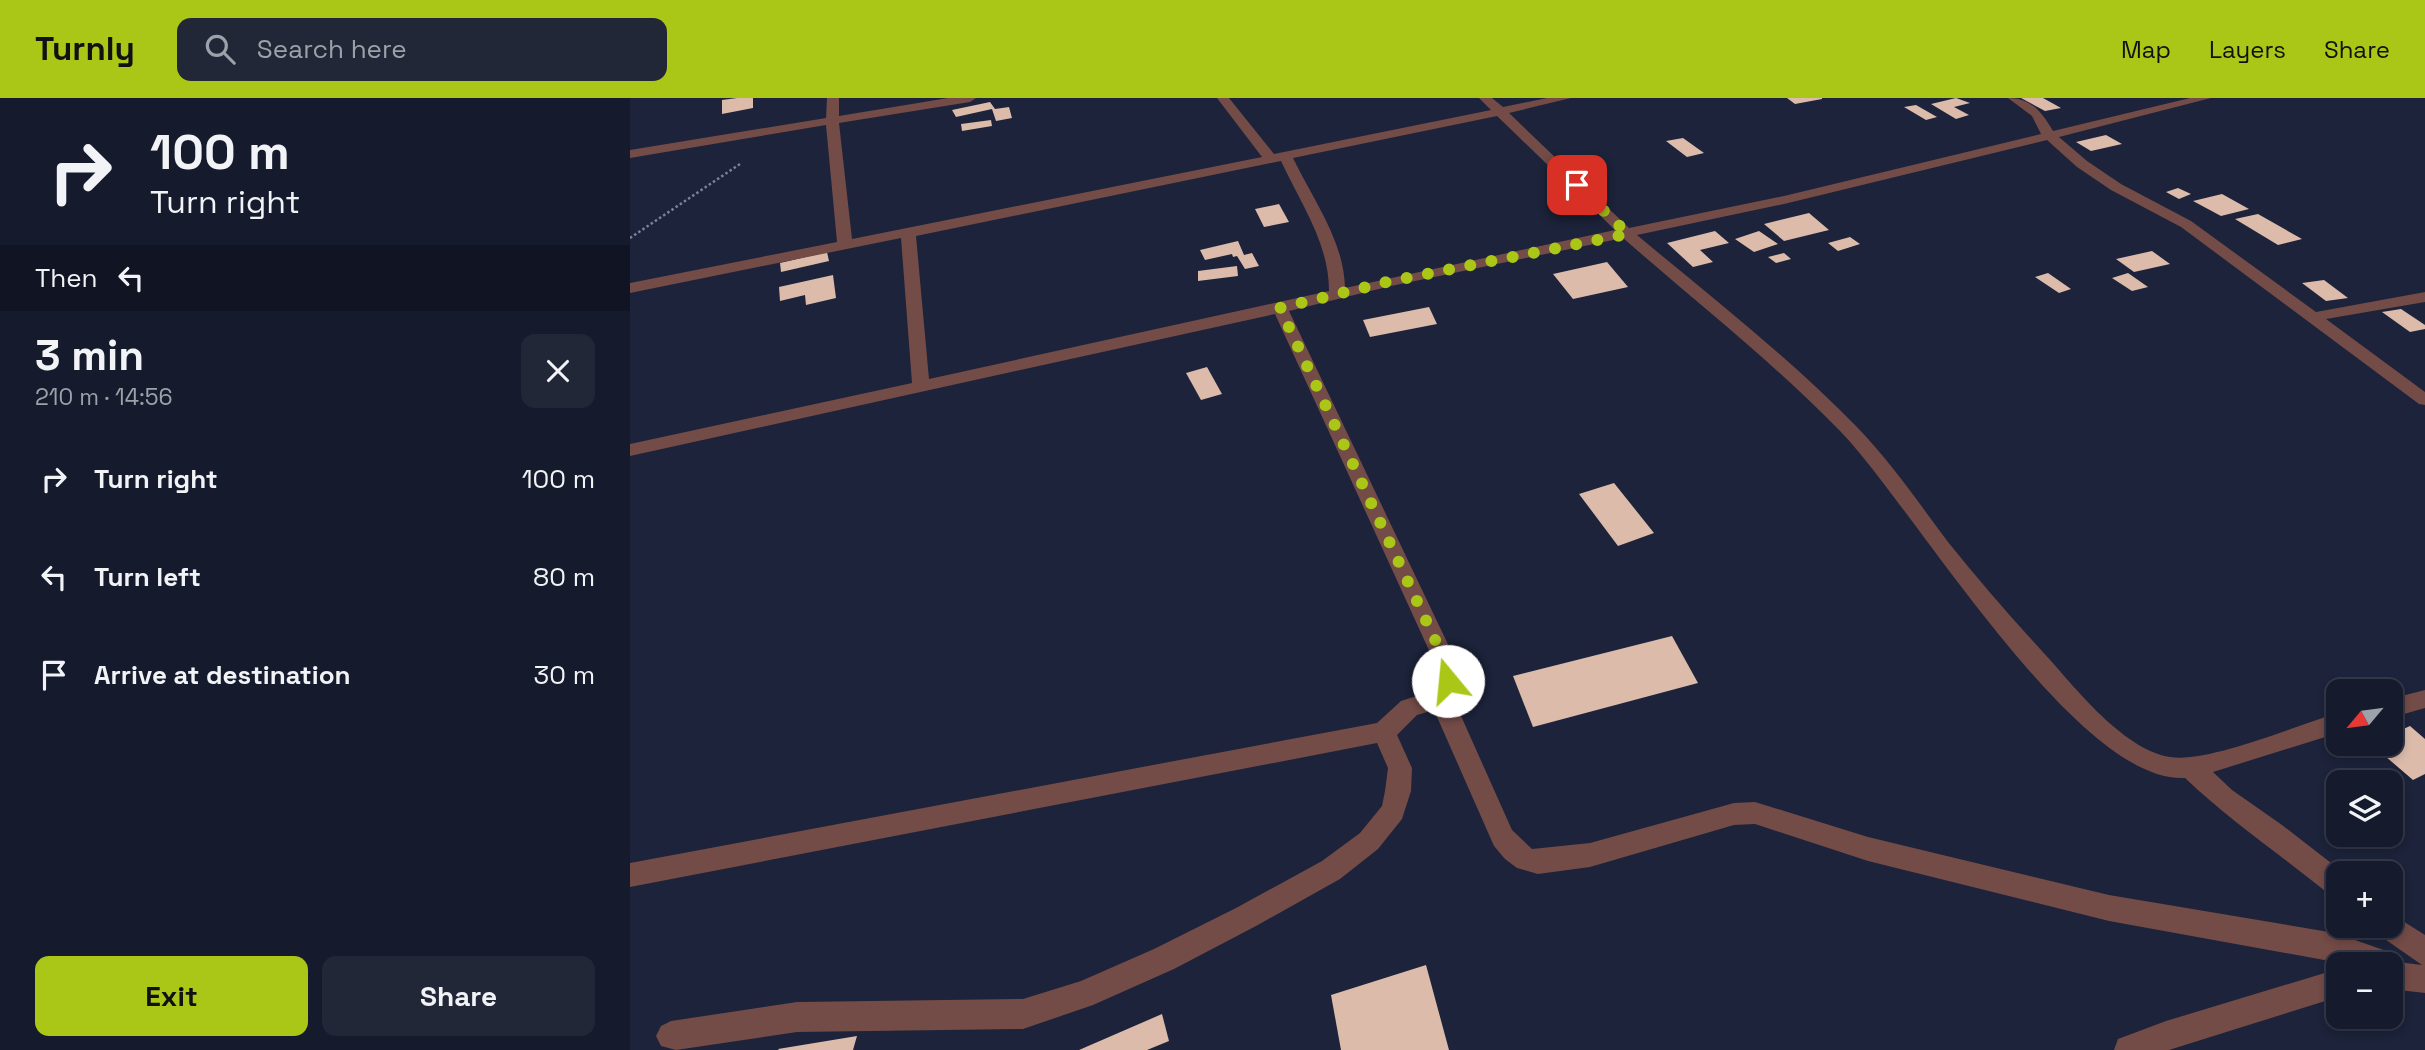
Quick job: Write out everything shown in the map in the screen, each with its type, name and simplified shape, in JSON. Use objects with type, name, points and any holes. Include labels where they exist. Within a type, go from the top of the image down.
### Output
[{"type":"street","points":[[833,98],[832,119],[845,244]]},
{"type":"street","points":[[630,154],[970,98]]},
{"type":"street","points":[[1223,98],[1277,157],[1332,256],[1339,276],[1337,295]]},
{"type":"street","points":[[1485,98],[1628,234],[1771,356],[1842,422],[1903,491],[1930,531],[2020,643],[2092,720],[2133,751],[2175,768],[2191,768],[2326,727]]},
{"type":"street","points":[[630,288],[1565,98]]},
{"type":"street","points":[[2014,98],[2037,114],[2048,134],[2098,175],[2186,224],[2425,400]]},
{"type":"street","points":[[630,450],[1784,200],[2205,98]]},
{"type":"street","points":[[908,233],[921,386]]},
{"type":"street","points":[[2313,317],[2425,297]]},
{"type":"street","points":[[1280,308],[1444,659],[1448,681],[1441,698],[1503,838],[1514,851],[1526,859],[1538,862],[1590,855],[1734,814],[1755,813],[1868,849],[1980,878],[2109,908],[2335,947],[2348,952]]},
{"type":"street","points":[[630,875],[1384,732],[1409,708],[1441,698]]},
{"type":"street","points":[[2403,705],[2425,699]]},
{"type":"street","points":[[671,1036],[797,1017],[1023,1014],[1083,995],[1164,959],[1246,916],[1331,870],[1370,841],[1384,826],[1398,791],[1400,768],[1384,732]]},
{"type":"street","points":[[2191,768],[2223,798],[2326,875]]},
{"type":"street","points":[[2403,936],[2425,952]]},
{"type":"street","points":[[2129,1050],[2173,1043],[2326,987]]},
{"type":"path","points":[[630,239],[740,164]]},
{"type":"building","points":[[753,98],[753,108],[722,114],[722,100]]},
{"type":"building","points":[[1787,98],[1822,98],[1822,99],[1795,104]]},
{"type":"building","points":[[1956,98],[1970,103],[1954,107],[1969,115],[1956,119],[1931,104]]},
{"type":"building","points":[[2021,98],[2043,98],[2061,108],[2045,111]]},
{"type":"building","points":[[990,102],[995,109],[1009,107],[1012,118],[996,121],[992,109],[956,117],[952,110]]},
{"type":"building","points":[[1916,105],[1937,117],[1926,120],[1904,107]]},
{"type":"building","points":[[991,120],[992,126],[962,131],[961,124]]},
{"type":"building","points":[[2106,135],[2122,144],[2091,151],[2076,142]]},
{"type":"building","points":[[1683,138],[1704,153],[1687,157],[1666,141]]},
{"type":"building","points":[[2178,188],[2191,194],[2179,199],[2166,192]]},
{"type":"building","points":[[2222,194],[2249,209],[2221,216],[2193,201]]},
{"type":"building","points":[[1279,204],[1289,222],[1264,227],[1255,209]]},
{"type":"building","points":[[1809,213],[1829,230],[1784,241],[1764,224]]},
{"type":"building","points":[[2258,214],[2302,239],[2278,245],[2235,219]]},
{"type":"building","points":[[1715,231],[1729,243],[1700,250],[1713,262],[1693,267],[1667,243]]},
{"type":"building","points":[[1759,231],[1778,244],[1754,252],[1735,239]]},
{"type":"building","points":[[1850,237],[1860,244],[1838,251],[1828,243]]},
{"type":"building","points":[[1238,241],[1244,255],[1252,253],[1259,266],[1245,269],[1237,256],[1233,257],[1232,254],[1205,260],[1200,250]]},
{"type":"building","points":[[2152,251],[2170,264],[2134,272],[2116,259]]},
{"type":"building","points":[[827,252],[829,261],[781,272],[780,263]]},
{"type":"building","points":[[1784,253],[1791,259],[1776,263],[1768,257]]},
{"type":"building","points":[[1607,262],[1628,287],[1573,299],[1553,274]]},
{"type":"building","points":[[1237,266],[1238,276],[1198,281],[1198,271]]},
{"type":"building","points":[[2048,273],[2071,289],[2059,293],[2035,277]]},
{"type":"building","points":[[2128,273],[2148,287],[2132,291],[2112,278]]},
{"type":"building","points":[[833,275],[836,298],[806,305],[805,295],[780,301],[779,287]]},
{"type":"building","points":[[2324,280],[2348,298],[2326,301],[2302,283]]},
{"type":"building","points":[[1429,307],[1437,324],[1370,337],[1363,320]]},
{"type":"building","points":[[2401,309],[2425,325],[2425,329],[2410,332],[2382,312]]},
{"type":"building","points":[[1207,367],[1222,394],[1201,400],[1186,373]]},
{"type":"building","points":[[1614,483],[1654,533],[1618,546],[1579,494]]},
{"type":"building","points":[[1672,636],[1698,683],[1533,727],[1513,676]]},
{"type":"building","points":[[2410,726],[2425,739],[2425,774],[2413,780],[2385,756],[2403,756],[2403,729]]},
{"type":"building","points":[[1426,965],[1449,1050],[1341,1050],[1331,995]]},
{"type":"building","points":[[1162,1014],[1169,1041],[1147,1050],[1079,1050]]},
{"type":"building","points":[[857,1036],[853,1050],[778,1049]]},
{"type":"route","points":[[1448,681],[1444,659],[1280,308],[1391,281],[1628,234],[1577,185]]}]
